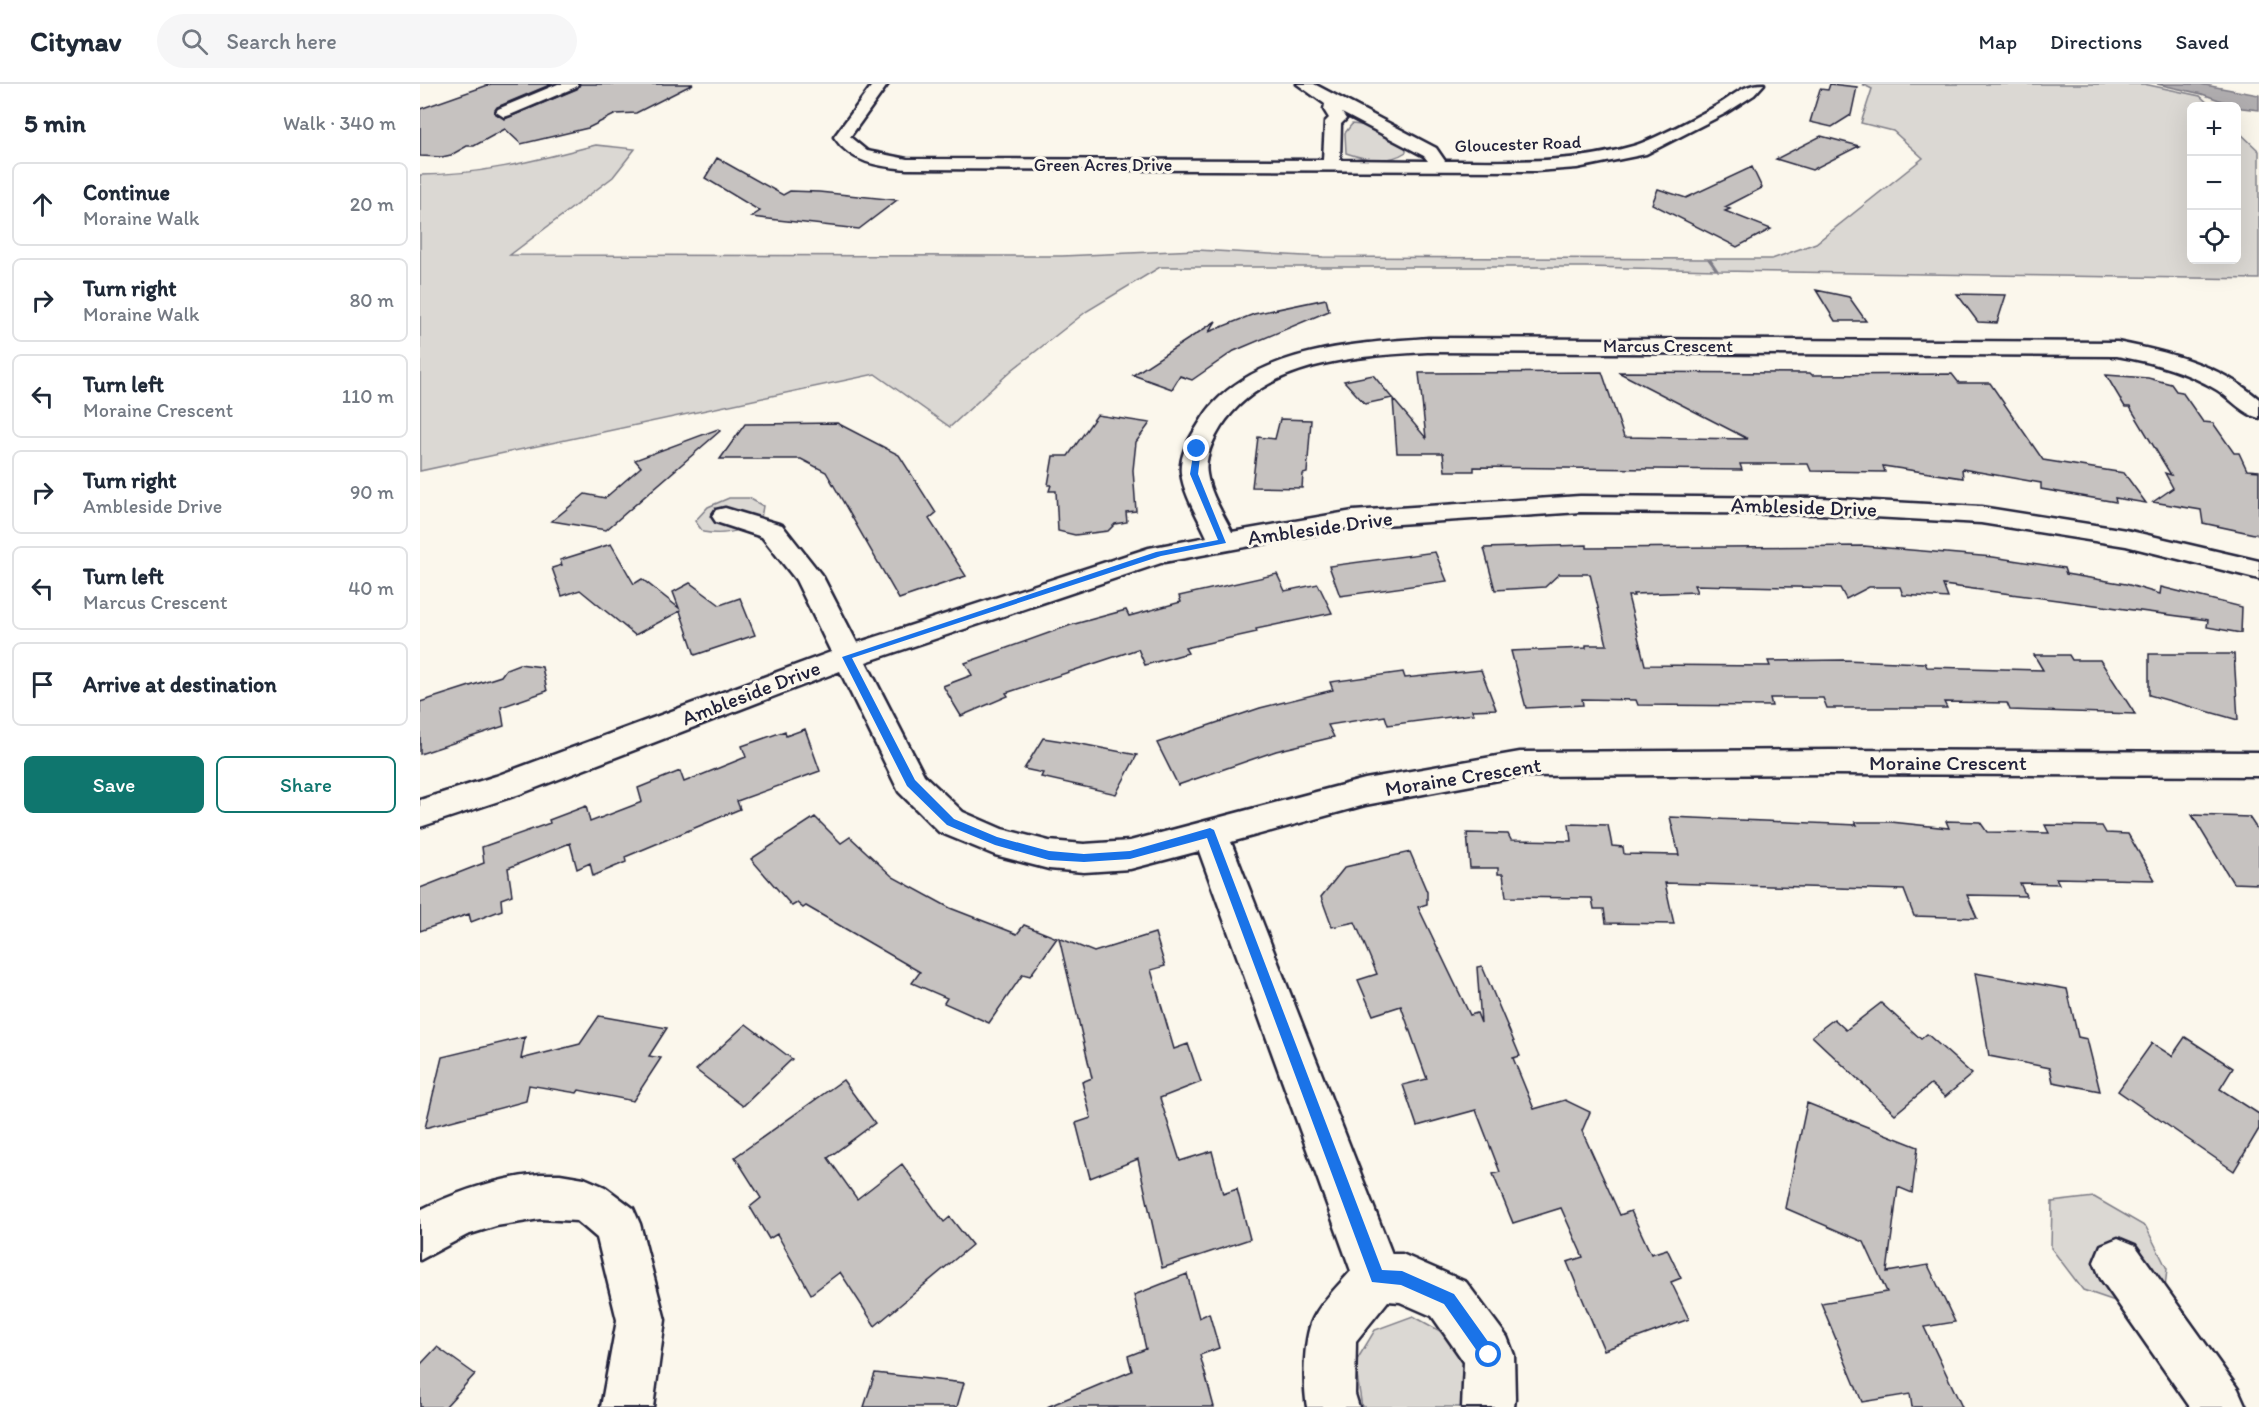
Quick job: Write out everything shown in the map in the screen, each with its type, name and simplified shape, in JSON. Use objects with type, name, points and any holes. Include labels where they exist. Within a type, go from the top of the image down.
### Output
[{"type":"street","points":[[504,112],[571,84]]},
{"type":"street","name":"Green Acres Drive","points":[[881,84],[842,137],[847,147],[860,155],[882,161],[939,165],[1440,165]]},
{"type":"street","points":[[1304,84],[1430,152],[1440,165]]},
{"type":"street","name":"Gloucester Road","points":[[1440,165],[1577,164],[1640,150],[1720,110],[1749,92],[1757,84]]},
{"type":"street","points":[[1331,164],[1333,122],[1338,119],[1332,110],[1334,102]]},
{"type":"street","name":"Marcus Crescent","points":[[1223,542],[1194,474],[1197,449],[1210,423],[1230,400],[1275,374],[1323,357],[1371,348],[1428,345],[2117,349],[2170,360],[2203,372],[2240,394],[2259,411]]},
{"type":"street","name":"Ambleside Drive","points":[[420,814],[508,785],[847,657],[1159,554],[1353,519],[1580,504],[1820,506],[1981,515],[2126,538],[2259,570]]},
{"type":"street","name":"Moraine Crescent","points":[[725,516],[772,531],[809,577],[911,783],[951,822],[995,841],[1049,855],[1084,858],[1130,855],[1365,792],[1520,764],[1844,762],[2259,764]]},
{"type":"street","points":[[1210,832],[1377,1277]]},
{"type":"street","points":[[420,1237],[480,1207],[532,1195],[581,1199],[617,1224],[641,1320],[627,1407]]},
{"type":"street","points":[[2118,1262],[2220,1407]]},
{"type":"street","points":[[1333,1407],[1330,1394],[1332,1332],[1377,1277]]},
{"type":"street","points":[[1377,1277],[1402,1278],[1449,1299],[1489,1355],[1490,1399],[1488,1407]]},
{"type":"shaded area","points":[[1862,84],[2144,84],[2200,96],[2207,102],[2187,102],[2187,264],[2241,264],[2241,134],[2259,151],[2259,279],[1718,271],[1710,259],[1772,259],[1816,243],[1923,158],[1893,131],[1861,123],[1872,89]]},
{"type":"shaded area","points":[[2157,84],[2200,84],[2259,95],[2259,110],[2241,108],[2241,102],[2225,102],[2202,94]]},
{"type":"shaded area","points":[[1352,124],[1369,126],[1406,146],[1406,152],[1392,158],[1377,160],[1346,153],[1345,133]]},
{"type":"shaded area","points":[[596,145],[635,149],[613,177],[510,255],[1062,256],[1197,250],[1323,257],[1708,259],[1716,270],[1586,267],[1160,267],[1087,311],[1012,370],[950,427],[875,374],[420,471],[420,175],[487,169]]},
{"type":"shaded area","points":[[729,498],[749,498],[763,506],[761,518],[734,532],[703,532],[695,521],[708,507]]},
{"type":"shaded area","points":[[2094,1197],[2146,1227],[2167,1269],[2164,1298],[2138,1309],[2083,1290],[2051,1248],[2052,1202]]},
{"type":"shaded area","points":[[1413,1316],[1460,1342],[1471,1387],[1463,1407],[1362,1407],[1355,1363],[1375,1330]]},
{"type":"building","points":[[491,84],[552,84],[497,107],[494,112],[505,119],[577,89],[580,84],[693,84],[636,113],[616,114],[588,128],[521,144],[505,129],[474,146],[467,146],[451,155],[420,156],[420,109]]},
{"type":"building","points":[[1830,84],[1857,87],[1851,115],[1832,127],[1810,122],[1820,89],[1828,90]]},
{"type":"building","points":[[1821,136],[1859,146],[1812,170],[1776,159]]},
{"type":"building","points":[[717,158],[783,195],[790,191],[819,192],[897,200],[859,229],[751,217],[760,211],[705,178]]},
{"type":"building","points":[[1752,167],[1762,188],[1725,207],[1730,209],[1725,211],[1771,229],[1737,247],[1652,204],[1658,189],[1686,198]]},
{"type":"building","points":[[1816,290],[1849,297],[1866,321],[1835,321]]},
{"type":"building","points":[[1957,294],[2006,295],[1997,323],[1978,322]]},
{"type":"building","points":[[1326,299],[1329,311],[1234,351],[1192,380],[1180,376],[1172,389],[1133,375],[1216,321],[1209,332],[1254,314]]},
{"type":"building","points":[[1602,372],[1624,437],[1748,439],[1618,372],[1810,373],[1812,375],[1952,374],[1959,383],[1990,383],[2043,460],[2124,473],[2146,503],[2115,498],[2116,502],[2041,489],[2041,483],[1962,469],[1963,478],[1883,466],[1885,472],[1811,471],[1808,464],[1740,464],[1742,470],[1474,467],[1474,471],[1445,471],[1443,453],[1397,453],[1393,399],[1426,438],[1419,373]]},
{"type":"building","points":[[1373,375],[1392,398],[1365,404],[1344,381]]},
{"type":"building","points":[[2106,375],[2148,378],[2171,384],[2176,391],[2182,392],[2203,422],[2213,423],[2234,453],[2239,453],[2247,470],[2259,471],[2259,535],[2203,523],[2201,510],[2153,502],[2173,488],[2165,473],[2171,475],[2130,407],[2125,407]]},
{"type":"building","points":[[1097,415],[1150,423],[1136,442],[1133,470],[1136,511],[1126,512],[1127,522],[1115,524],[1108,531],[1075,535],[1058,531],[1056,491],[1049,491],[1051,485],[1048,485],[1053,456],[1068,456]]},
{"type":"building","points":[[1280,419],[1311,420],[1307,473],[1303,474],[1302,488],[1252,487],[1258,437],[1275,439]]},
{"type":"building","points":[[837,423],[899,455],[936,513],[929,519],[966,576],[899,599],[826,472],[801,459],[720,459],[745,424]]},
{"type":"building","points":[[718,429],[720,431],[606,530],[552,521],[585,494],[605,498],[641,467],[635,460]]},
{"type":"building","points":[[611,544],[634,584],[642,579],[679,608],[673,592],[690,583],[720,605],[740,598],[755,635],[695,655],[680,611],[635,635],[580,590],[562,596],[552,568],[562,565],[560,560]]},
{"type":"building","points":[[1587,545],[1587,548],[1864,546],[1993,557],[2064,568],[2066,574],[2126,584],[2160,594],[2161,587],[2242,607],[2241,633],[2207,627],[2208,620],[1943,585],[1948,598],[1903,595],[1900,587],[1869,587],[1846,599],[1840,588],[1694,585],[1697,592],[1628,596],[1645,665],[1770,666],[1768,661],[1843,660],[1925,663],[1927,667],[2043,670],[2034,655],[2069,655],[2072,660],[2100,660],[2135,714],[2010,710],[2007,703],[1944,702],[1947,708],[1827,708],[1823,698],[1770,698],[1772,706],[1638,705],[1636,700],[1582,699],[1583,705],[1526,708],[1511,651],[1607,645],[1590,574],[1559,574],[1545,587],[1495,590],[1484,548]]},
{"type":"building","points":[[1435,552],[1447,581],[1340,596],[1329,566]]},
{"type":"building","points":[[1277,574],[1285,591],[1318,584],[1332,613],[1256,629],[1257,632],[1185,648],[1188,653],[1145,665],[1138,649],[1006,693],[1008,696],[961,716],[943,686],[972,675],[965,663],[1071,625],[1126,610],[1129,616],[1181,602],[1179,596]]},
{"type":"building","points":[[2149,654],[2234,654],[2238,720],[2149,695]]},
{"type":"building","points":[[519,664],[542,667],[547,691],[501,707],[504,726],[420,754],[420,702],[501,676],[506,669]]},
{"type":"building","points":[[1481,670],[1496,709],[1472,710],[1474,714],[1388,725],[1385,716],[1328,725],[1334,737],[1276,751],[1178,785],[1157,743],[1260,708],[1333,690],[1330,682],[1403,672],[1405,678]]},
{"type":"building","points":[[805,729],[820,771],[737,801],[740,809],[625,857],[626,862],[593,876],[590,863],[577,869],[570,843],[508,868],[512,895],[501,899],[502,910],[471,922],[469,914],[420,931],[420,888],[484,863],[482,847],[550,823],[549,820],[586,806],[590,822],[642,802],[638,788],[680,771],[684,782],[746,757],[742,746],[785,731],[786,736]]},
{"type":"building","points":[[1043,738],[1137,755],[1116,794],[1041,777],[1043,773],[1024,769]]},
{"type":"building","points":[[2192,815],[2249,817],[2259,832],[2259,884],[2233,883]]},
{"type":"building","points":[[815,817],[841,843],[850,837],[893,877],[950,908],[1017,934],[1024,925],[1057,938],[1030,976],[1023,974],[989,1023],[944,1003],[947,998],[912,983],[920,972],[806,906],[803,908],[797,903],[792,906],[751,859]]},
{"type":"building","points":[[1670,817],[1857,825],[1855,822],[1891,822],[1949,828],[1946,821],[1980,822],[1987,832],[2049,833],[2045,825],[2102,826],[2106,833],[2128,834],[2155,880],[2056,878],[2059,884],[2020,883],[2026,896],[1967,895],[1977,918],[1914,916],[1904,890],[1665,883],[1674,924],[1606,923],[1604,909],[1594,909],[1592,898],[1506,897],[1503,874],[1498,874],[1498,868],[1470,868],[1467,833],[1508,834],[1511,840],[1571,841],[1569,824],[1608,825],[1612,846],[1623,847],[1624,854],[1679,855]]},
{"type":"building","points":[[1410,852],[1427,892],[1427,904],[1418,907],[1470,1015],[1477,1013],[1481,1023],[1477,967],[1482,966],[1520,1056],[1513,1058],[1534,1109],[1565,1100],[1590,1112],[1582,1131],[1620,1215],[1631,1211],[1651,1254],[1667,1249],[1681,1278],[1671,1282],[1689,1319],[1604,1350],[1567,1262],[1583,1257],[1561,1208],[1513,1223],[1493,1174],[1500,1172],[1476,1110],[1417,1126],[1403,1085],[1427,1079],[1401,1006],[1373,1015],[1358,980],[1377,974],[1355,922],[1332,927],[1321,897],[1345,867]]},
{"type":"building","points":[[1155,933],[1165,966],[1151,970],[1174,1049],[1188,1044],[1201,1082],[1160,1098],[1180,1161],[1212,1151],[1223,1194],[1237,1189],[1250,1239],[1162,1268],[1138,1159],[1090,1178],[1076,1123],[1091,1118],[1082,1082],[1092,1078],[1059,938],[1094,952]]},
{"type":"building","points":[[1975,973],[2067,989],[2078,1037],[2087,1039],[2100,1091],[2053,1082],[2050,1068],[1989,1056]]},
{"type":"building","points":[[1881,1003],[1921,1039],[1927,1034],[1972,1074],[1945,1097],[1931,1084],[1895,1114],[1812,1036],[1834,1019],[1846,1030]]},
{"type":"building","points":[[599,1016],[667,1028],[649,1056],[661,1058],[633,1101],[579,1090],[577,1093],[529,1085],[526,1101],[425,1128],[442,1057],[525,1037],[521,1059],[580,1044]]},
{"type":"building","points":[[746,1024],[792,1059],[743,1106],[696,1070]]},
{"type":"building","points":[[2185,1037],[2233,1068],[2220,1089],[2259,1114],[2259,1129],[2234,1171],[2118,1091],[2152,1043],[2172,1056]]},
{"type":"building","points":[[843,1080],[875,1123],[828,1158],[857,1199],[902,1164],[944,1222],[950,1217],[972,1245],[875,1326],[840,1272],[811,1294],[777,1234],[769,1239],[750,1207],[761,1198],[735,1157]]},
{"type":"building","points":[[1807,1103],[1918,1147],[1912,1193],[1898,1187],[1887,1272],[1928,1265],[1955,1322],[1924,1327],[1962,1407],[1912,1407],[1910,1394],[1862,1402],[1821,1303],[1887,1292],[1864,1242],[1785,1208]]},
{"type":"building","points":[[1187,1274],[1199,1318],[1209,1313],[1219,1348],[1200,1355],[1214,1407],[1047,1407],[1132,1371],[1128,1356],[1146,1349],[1134,1295]]},
{"type":"building","points":[[437,1347],[475,1374],[445,1407],[420,1407],[420,1365]]},
{"type":"building","points":[[875,1373],[964,1383],[957,1407],[864,1407]]},
{"type":"route","points":[[1197,449],[1194,474],[1223,542],[1159,554],[847,657],[911,783],[951,822],[995,841],[1049,855],[1084,858],[1130,855],[1210,832],[1377,1277],[1402,1278],[1449,1299],[1489,1355]]}]
